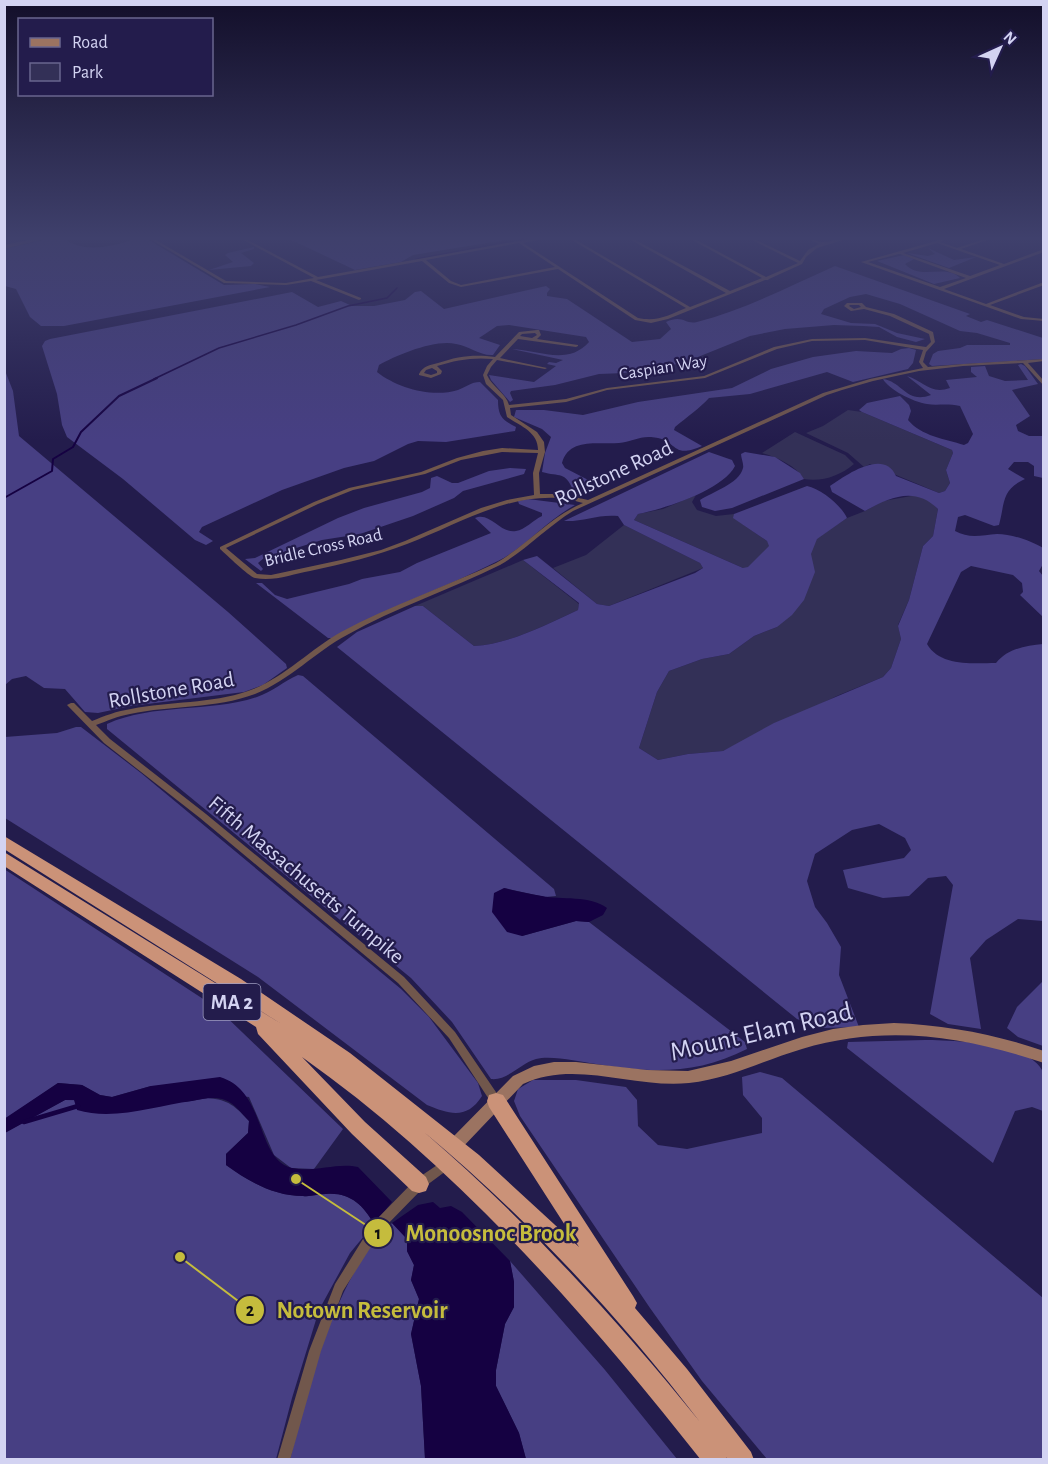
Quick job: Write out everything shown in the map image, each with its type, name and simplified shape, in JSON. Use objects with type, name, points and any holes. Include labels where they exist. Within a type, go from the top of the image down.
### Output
[{"type":"highway","name":"MA 2","points":[[4,841],[307,1032],[411,1108],[646,1373],[716,1460]]},
{"type":"highway","name":"MA 2","points":[[4,858],[248,1012],[333,1069],[450,1154],[564,1248],[681,1378],[742,1460]]},
{"type":"highway","points":[[248,1012],[344,1114],[384,1154],[419,1184]]},
{"type":"highway","points":[[496,1101],[610,1282],[681,1378]]},
{"type":"main road","name":"Mount Elam Road","points":[[450,1154],[496,1101],[525,1074],[543,1069],[561,1068],[654,1078],[688,1077],[720,1070],[804,1042],[881,1030],[917,1029],[956,1032],[1044,1057]]},
{"type":"street","points":[[617,304],[643,321],[662,319],[699,304]]},
{"type":"street","points":[[683,304],[689,308]]},
{"type":"street","points":[[986,305],[1026,319],[1044,320]]},
{"type":"street","points":[[864,308],[892,315],[928,330],[934,339],[921,362],[927,369]]},
{"type":"street","points":[[537,496],[536,473],[542,452],[538,437],[530,429],[511,419],[502,395],[486,379],[486,369],[523,332],[534,331],[539,334],[534,339],[576,346]]},
{"type":"street","name":"Caspian Way","points":[[506,407],[566,400],[614,388],[705,377],[776,348],[812,340],[865,339],[927,348]]},
{"type":"street","points":[[433,366],[464,357],[545,368]]},
{"type":"street","name":"Rollstone Road","points":[[90,725],[114,715],[228,699],[256,691],[275,681],[350,630],[501,562],[554,520],[588,502],[825,394],[869,380],[927,369],[1044,360]]},
{"type":"street","points":[[1025,362],[1044,385]]},
{"type":"street","name":"Bridle Cross Road","points":[[542,452],[502,450],[483,453],[459,459],[423,473],[351,489],[316,503],[222,548],[255,576],[271,577],[383,551],[446,527],[494,504],[537,496],[588,502]]},
{"type":"street","name":"Fifth Massachusetts Turnpike","points":[[71,705],[90,725],[204,816],[400,980],[452,1035],[496,1101]]},
{"type":"street","points":[[282,1460],[315,1351],[339,1288],[357,1256],[384,1220],[402,1199],[450,1154]]},
{"type":"green space","points":[[848,410],[862,412],[952,450],[953,453],[946,470],[950,483],[945,491],[939,493],[870,464],[864,467],[848,453],[806,433],[823,426]]},
{"type":"green space","points":[[795,432],[845,455],[854,464],[831,477],[817,480],[804,479],[786,463],[762,453]]},
{"type":"green space","points":[[696,495],[692,502],[697,510],[716,516],[734,514],[734,518],[767,541],[770,546],[748,568],[743,568],[634,520],[638,514],[663,509]]},
{"type":"green space","points":[[917,495],[929,500],[938,509],[933,536],[923,546],[909,600],[898,625],[901,639],[891,668],[883,677],[839,695],[723,751],[688,754],[658,760],[639,748],[657,692],[669,671],[702,659],[729,654],[754,636],[777,627],[817,538],[847,518],[883,501]]},
{"type":"green space","points":[[624,525],[700,563],[703,568],[609,606],[597,604],[553,568],[586,555]]},
{"type":"green space","points":[[523,560],[579,604],[578,610],[514,638],[474,646],[423,606],[415,606]]},
{"type":"shaded area","points":[[24,304],[179,304],[64,326],[41,326],[30,317]]},
{"type":"shaded area","points":[[229,304],[313,304],[318,307],[328,304],[438,304],[444,309],[465,304],[575,304],[632,342],[660,339],[671,329],[666,322],[672,320],[680,319],[693,323],[749,304],[834,304],[824,309],[821,314],[851,323],[875,324],[897,333],[925,339],[916,342],[897,337],[879,327],[834,325],[785,329],[750,336],[683,363],[624,373],[599,374],[555,385],[511,391],[513,400],[510,402],[489,375],[534,382],[556,366],[547,364],[549,362],[556,363],[563,360],[512,349],[562,355],[581,349],[589,342],[586,337],[509,325],[497,326],[479,338],[500,345],[493,355],[447,343],[416,349],[379,365],[377,372],[394,383],[426,392],[448,392],[480,382],[498,400],[500,414],[504,420],[516,427],[515,431],[446,442],[418,441],[374,461],[344,468],[282,490],[202,527],[199,532],[213,541],[206,545],[195,540],[123,479],[67,437],[42,346],[50,339]]},
{"type":"shaded area","points":[[901,304],[943,304],[970,314],[966,316],[981,322],[987,320],[1043,338],[1044,359],[932,366],[929,364],[933,354],[938,351],[967,345],[1010,345],[1010,343],[977,333],[960,331]]},
{"type":"shaded area","points":[[909,348],[916,350],[913,363],[908,369],[853,382],[827,372],[750,394],[709,398],[674,430],[702,446],[692,450],[679,450],[666,441],[651,437],[619,443],[586,444],[571,449],[562,463],[565,468],[596,484],[598,488],[593,491],[573,490],[564,477],[542,472],[545,453],[551,437],[542,429],[514,417],[516,410],[544,410],[583,415],[638,402],[732,388],[771,369],[813,357],[856,351],[892,353]]},
{"type":"shaded area","points":[[1021,364],[1038,384],[1012,390],[1030,416],[1016,425],[1018,431],[1029,436],[1043,436],[1043,478],[1034,476],[1034,466],[1028,462],[1014,462],[1008,469],[1025,479],[1017,483],[1005,498],[999,525],[994,526],[965,515],[958,517],[955,531],[970,536],[1009,535],[1043,548],[1043,564],[1039,571],[1043,576],[1043,617],[1020,595],[1023,592],[1022,583],[1013,575],[971,566],[961,572],[927,644],[940,657],[949,660],[996,663],[1012,651],[1043,644],[1043,921],[1018,919],[986,940],[970,958],[981,1029],[948,1024],[930,1014],[953,885],[946,876],[928,878],[909,896],[883,898],[848,888],[843,870],[904,858],[911,850],[905,838],[879,824],[852,830],[815,854],[807,881],[815,907],[841,947],[839,975],[859,1027],[822,1028],[797,1019],[337,647],[357,632],[415,606],[423,606],[474,646],[514,638],[578,610],[579,603],[523,560],[537,556],[597,604],[609,606],[695,573],[703,568],[700,563],[624,525],[618,516],[564,521],[709,452],[732,460],[735,466],[728,475],[692,497],[638,514],[634,520],[743,568],[748,567],[769,546],[767,541],[733,518],[734,514],[807,486],[830,498],[847,518],[817,539],[811,554],[815,572],[804,600],[792,615],[777,627],[754,636],[729,654],[702,659],[669,671],[657,692],[639,748],[658,760],[688,754],[723,751],[774,723],[883,677],[891,668],[901,639],[898,626],[909,600],[923,546],[933,536],[938,509],[920,498],[902,496],[865,511],[832,492],[830,486],[864,466],[883,464],[890,468],[896,476],[939,493],[945,491],[950,483],[946,470],[953,453],[952,450],[859,410],[867,403],[900,396],[909,405],[911,411],[908,420],[913,425],[934,436],[964,445],[968,443],[973,434],[960,406],[931,405],[915,401],[895,391],[883,379],[890,381],[910,395],[923,397],[931,395],[907,376],[932,389],[943,390],[950,388],[946,380],[977,377],[971,372],[971,367],[985,366],[989,376],[1005,381],[1028,380],[1018,365]]},
{"type":"shaded area","points":[[4,368],[13,391],[19,436],[228,612],[286,664],[287,668],[263,685],[244,692],[131,706],[98,713],[85,712],[65,689],[44,688],[26,676],[12,679],[5,685]]},
{"type":"shaded area","points":[[745,452],[775,457],[800,473],[804,479],[732,508],[715,511],[702,507],[700,500],[731,483],[740,474],[743,466],[741,454]]},
{"type":"shaded area","points":[[510,468],[526,469],[524,474],[463,491],[454,498],[413,516],[360,534],[322,540],[264,558],[258,563],[263,569],[261,571],[245,559],[255,558],[364,508],[422,492],[430,488],[431,478],[437,476],[452,483],[458,483],[489,471]]},
{"type":"shaded area","points":[[528,499],[575,505],[498,561],[332,638],[328,638],[256,583],[262,583],[275,595],[287,599],[362,579],[400,572],[491,533],[475,518],[485,518],[510,531],[523,529],[542,516],[542,513],[519,504],[518,501]]},
{"type":"shaded area","points":[[298,675],[303,676],[554,889],[556,896],[545,897],[504,888],[522,936],[576,921],[589,922],[745,1042],[747,1049],[710,1064],[673,1070],[636,1069],[543,1058],[530,1061],[508,1075],[491,1079],[452,1022],[411,978],[107,729],[107,724],[125,717],[162,710],[220,705],[257,697]]},
{"type":"shaded area","points":[[81,727],[141,773],[401,989],[429,1017],[478,1083],[482,1096],[476,1104],[464,1112],[457,1113],[427,1105],[258,977],[5,818],[5,737],[57,733]]},
{"type":"shaded area","points":[[4,869],[217,1008],[343,1129],[314,1169],[291,1168],[274,1155],[249,1097],[151,1086],[112,1097],[100,1095],[82,1085],[58,1083],[5,1119]]},
{"type":"shaded area","points":[[504,888],[550,897],[592,901],[607,908],[603,915],[589,922],[576,921],[522,936],[507,932],[492,912],[494,893]]},
{"type":"shaded area","points":[[1043,981],[1043,1046],[1018,1037],[1007,1028],[1017,1007]]},
{"type":"shaded area","points":[[953,1041],[1009,1049],[1037,1063],[1043,1073],[1043,1111],[1032,1107],[1015,1111],[993,1163],[847,1048],[848,1042]]},
{"type":"shaded area","points":[[760,1072],[782,1078],[1043,1298],[1043,1459],[767,1459],[702,1381],[650,1308],[520,1116],[514,1101],[518,1089],[533,1080],[576,1080],[626,1087],[637,1100],[638,1126],[658,1145],[687,1149],[762,1133],[762,1118],[743,1095],[742,1077]]},
{"type":"shaded area","points":[[220,1077],[235,1085],[246,1096],[265,1139],[280,1162],[300,1169],[358,1167],[392,1202],[374,1224],[355,1201],[342,1195],[306,1196],[282,1193],[252,1182],[226,1165],[226,1154],[248,1133],[249,1121],[232,1104],[221,1099],[204,1099],[134,1112],[105,1114],[77,1110],[74,1100],[65,1100],[5,1133],[4,1119],[58,1083],[82,1085],[100,1095],[112,1097],[151,1086]]},
{"type":"shaded area","points":[[208,1098],[221,1100],[231,1105],[249,1121],[248,1133],[226,1154],[226,1165],[252,1182],[282,1193],[306,1196],[342,1195],[355,1201],[374,1224],[350,1253],[319,1310],[276,1459],[5,1459],[4,1133],[65,1100],[185,1102]]},
{"type":"shaded area","points":[[433,1202],[440,1208],[451,1206],[462,1212],[510,1261],[514,1282],[514,1307],[505,1324],[496,1370],[496,1386],[519,1433],[526,1459],[425,1459],[421,1386],[411,1334],[419,1299],[411,1280],[414,1265],[407,1251],[407,1239],[392,1223],[418,1205]]},
{"type":"shaded area","points":[[392,1223],[407,1239],[407,1251],[414,1265],[411,1280],[419,1299],[411,1334],[421,1386],[425,1459],[290,1460],[320,1351],[341,1298],[368,1250]]},
{"type":"shaded area","points":[[510,1261],[605,1370],[677,1459],[526,1459],[519,1433],[496,1386],[496,1370],[505,1324],[514,1307],[514,1282]]},
{"type":"waterway","points":[[154,379],[219,348],[356,304]]},
{"type":"waterway","points":[[4,498],[52,471],[53,459],[73,447],[81,432],[119,396],[157,378]]},
{"type":"waterway","points":[[24,1122],[78,1106]]},
{"type":"place","name":"Monoosnoc Brook","points":[[296,1179]]},
{"type":"place","name":"Notown Reservoir","points":[[180,1257]]}]
